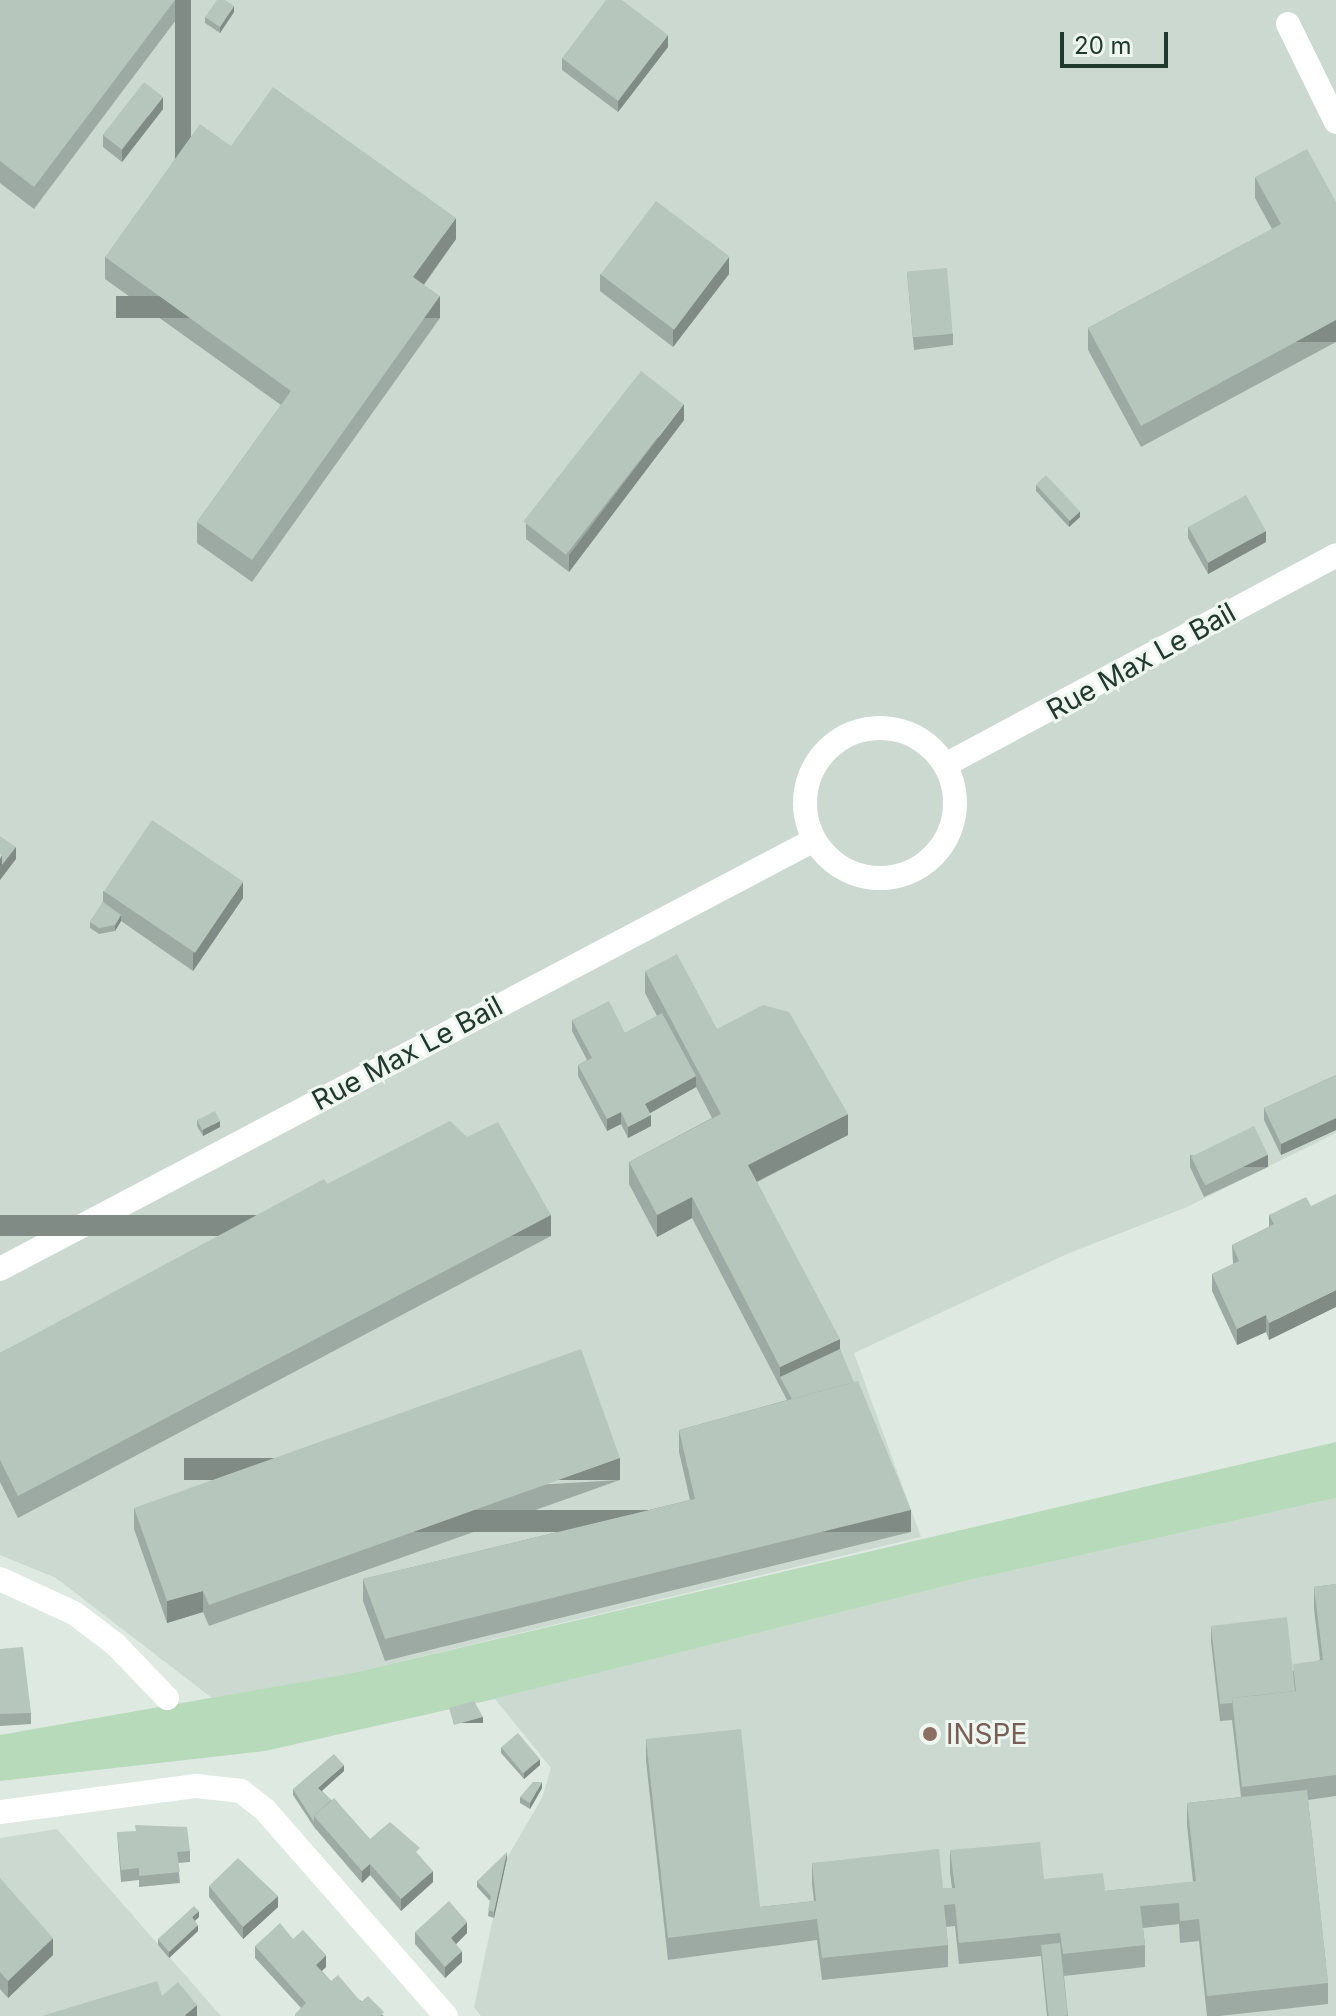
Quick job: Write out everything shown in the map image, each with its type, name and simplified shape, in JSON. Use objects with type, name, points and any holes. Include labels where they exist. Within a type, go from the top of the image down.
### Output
[{"type":"street","points":[[1288,24],[1336,122]]},
{"type":"street","name":"Rue Max Le Bail","points":[[945,765],[1333,565]]},
{"type":"street","points":[[874,728],[899,730],[927,744],[945,765],[955,793],[953,823],[941,848],[919,867],[891,878],[860,876],[831,861],[814,840],[805,811],[807,783],[821,755],[843,737],[874,728]]},
{"type":"street","name":"Rue Max Le Bail","points":[[0,1269],[814,840]]},
{"type":"street","points":[[0,1579],[74,1613],[115,1644],[167,1698]]},
{"type":"street","points":[[0,1812],[196,1786],[241,1791],[265,1810],[446,2016]]},
{"type":"shaded area","points":[[0,0],[1336,0],[1336,1133],[1187,1207],[1067,1254],[854,1353],[921,1537],[352,1673],[212,1698],[56,1578],[0,1555]]},
{"type":"shaded area","name":"INSPE","points":[[1336,1498],[1336,2016],[481,2016],[474,2007],[505,1861],[542,1798],[551,1768],[495,1699],[966,1581]]},
{"type":"shaded area","points":[[57,1829],[221,2016],[0,2016],[0,1838]]},
{"type":"green space","points":[[1336,1442],[1336,1498],[966,1581],[495,1699],[265,1751],[0,1781],[0,1735],[352,1673]]},
{"type":"building","points":[[0,0],[175,0],[34,187],[0,161]]},
{"type":"building","points":[[217,0],[225,0],[234,6],[220,27],[205,17]]},
{"type":"building","points":[[606,0],[622,0],[668,35],[618,101],[562,58]]},
{"type":"building","points":[[144,82],[163,97],[122,150],[103,135]]},
{"type":"building","points":[[273,87],[456,218],[413,277],[440,296],[252,560],[197,522],[291,391],[105,257],[200,124],[231,146]]},
{"type":"building","points":[[1307,149],[1336,202],[1336,320],[1141,426],[1088,328],[1281,224],[1255,177]]},
{"type":"building","points":[[656,201],[729,256],[674,330],[601,274]]},
{"type":"building","points":[[947,268],[953,334],[913,337],[907,271]]},
{"type":"building","points":[[641,371],[684,404],[566,555],[523,522]]},
{"type":"building","points":[[1046,475],[1080,512],[1070,521],[1036,485]]},
{"type":"building","points":[[1246,495],[1266,531],[1208,563],[1188,527]]},
{"type":"building","points":[[152,820],[243,882],[195,953],[104,891]]},
{"type":"building","points":[[0,836],[16,847],[2,865],[0,854]]},
{"type":"building","points":[[103,902],[121,915],[115,925],[99,928],[90,922]]},
{"type":"building","points":[[677,954],[717,1029],[763,1005],[789,1012],[848,1114],[748,1165],[840,1339],[780,1367],[692,1197],[657,1215],[629,1162],[721,1114],[645,971]]},
{"type":"building","points":[[609,1001],[625,1033],[662,1013],[696,1076],[645,1104],[651,1115],[628,1127],[621,1112],[607,1119],[578,1065],[592,1058],[572,1020]]},
{"type":"building","points":[[1336,1075],[1336,1118],[1281,1144],[1264,1108]]},
{"type":"building","points":[[215,1111],[220,1121],[202,1130],[197,1120]]},
{"type":"building","points":[[450,1121],[467,1137],[498,1122],[551,1215],[18,1496],[0,1460],[0,1353],[324,1179],[327,1184]]},
{"type":"building","points":[[1254,1126],[1268,1155],[1205,1185],[1191,1157]]},
{"type":"building","points":[[1336,1194],[1336,1290],[1269,1323],[1266,1315],[1237,1329],[1212,1274],[1239,1261],[1232,1245],[1274,1224],[1269,1215],[1306,1197],[1311,1206]]},
{"type":"building","points":[[581,1349],[620,1458],[209,1605],[203,1591],[167,1601],[134,1508]]},
{"type":"building","points":[[840,1349],[854,1382],[792,1399],[780,1377]]},
{"type":"building","points":[[858,1381],[911,1510],[385,1639],[363,1579],[695,1499],[679,1430]]},
{"type":"building","points":[[1336,1584],[1336,1775],[1242,1787],[1232,1698],[1296,1691],[1293,1664],[1323,1660],[1314,1587]]},
{"type":"building","points":[[1287,1617],[1295,1691],[1232,1698],[1232,1703],[1220,1704],[1211,1626]]},
{"type":"building","points":[[23,1647],[31,1713],[0,1714],[0,1649]]},
{"type":"building","points":[[474,1701],[483,1717],[454,1725],[449,1708]]},
{"type":"building","points":[[741,1729],[760,1907],[816,1901],[812,1863],[939,1849],[943,1888],[955,1888],[950,1850],[1040,1842],[1044,1879],[1103,1873],[1105,1891],[1196,1881],[1187,1803],[1307,1790],[1328,1983],[1207,1996],[1199,1919],[1180,1921],[1179,1903],[1140,1906],[1145,1945],[1063,1954],[1060,1933],[959,1943],[955,1904],[944,1905],[948,1945],[822,1958],[817,1919],[668,1938],[646,1739]]},
{"type":"building","points":[[518,1733],[540,1759],[523,1773],[501,1747]]},
{"type":"building","points":[[334,1754],[344,1765],[318,1788],[331,1800],[314,1816],[314,1822],[293,1789]]},
{"type":"building","points":[[533,1782],[542,1782],[530,1803],[520,1797]]},
{"type":"building","points":[[334,1798],[370,1839],[390,1822],[420,1848],[416,1852],[433,1871],[401,1899],[370,1864],[362,1871],[314,1816]]},
{"type":"building","points":[[135,1825],[187,1827],[190,1851],[177,1852],[180,1872],[139,1876],[139,1868],[121,1870],[117,1832],[136,1831]]},
{"type":"building","points":[[507,1852],[494,1912],[488,1910],[491,1896],[477,1881]]},
{"type":"building","points":[[238,1858],[278,1896],[243,1927],[209,1886]]},
{"type":"building","points":[[0,1878],[53,1938],[8,1981],[0,1972]]},
{"type":"building","points":[[449,1901],[467,1922],[451,1938],[462,1951],[445,1967],[415,1932]]},
{"type":"building","points":[[194,1906],[199,1911],[192,1917],[198,1925],[169,1952],[158,1939]]},
{"type":"building","points":[[280,1923],[293,1939],[303,1930],[326,1955],[316,1965],[331,1981],[338,1975],[361,2002],[368,1996],[384,2012],[380,2016],[296,2016],[306,2003],[255,1946]]},
{"type":"building","points":[[1060,1943],[1068,2016],[1049,2016],[1041,1945]]},
{"type":"building","points":[[157,1981],[162,1996],[178,1982],[197,2005],[186,2016],[42,2016]]},
{"type":"place","name":"INSPE","points":[[930,1734]]}]
